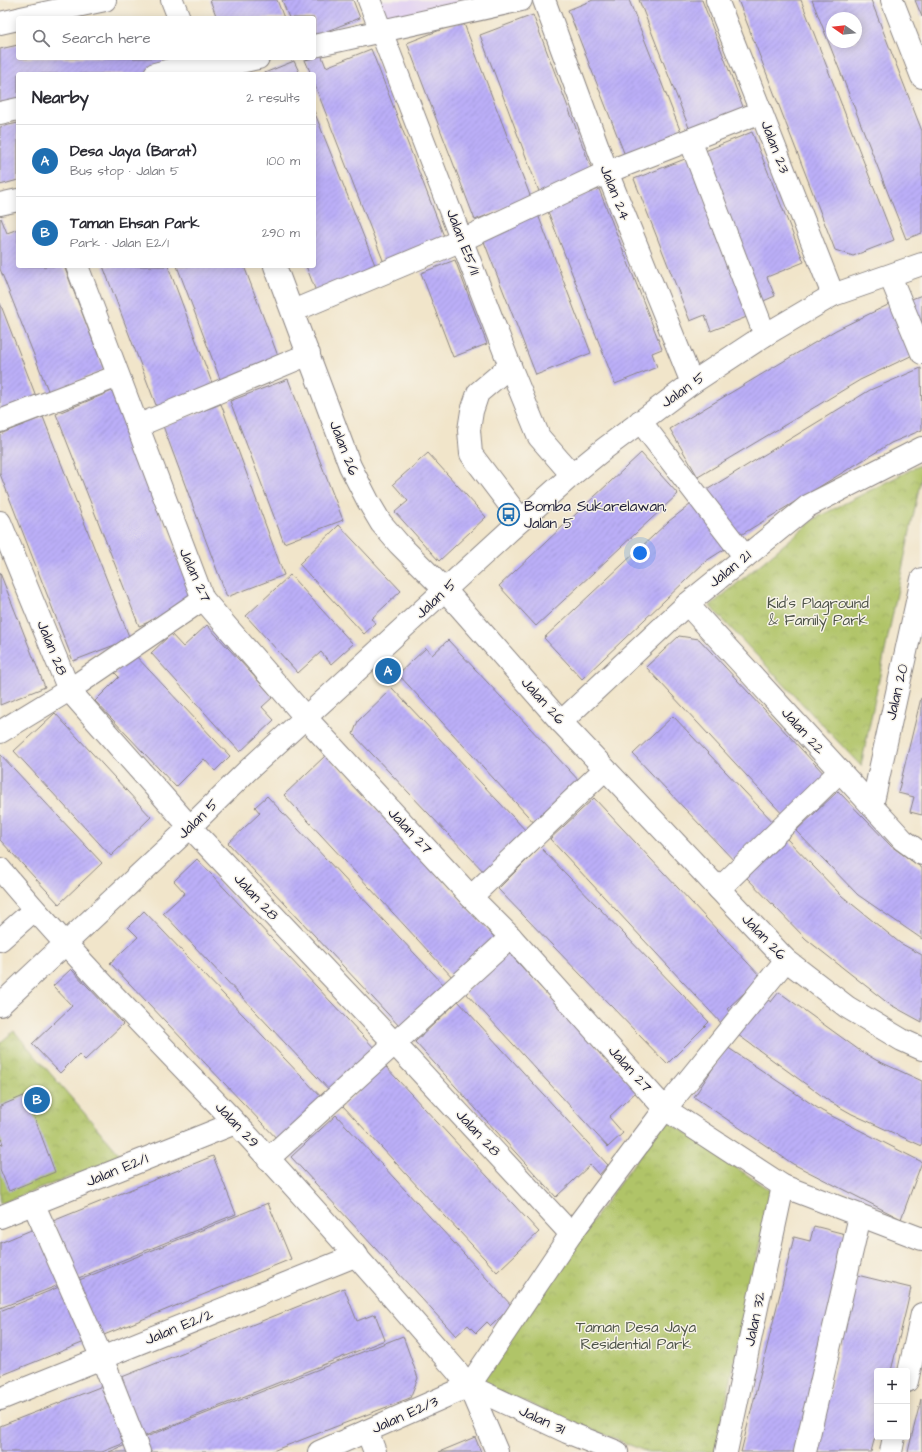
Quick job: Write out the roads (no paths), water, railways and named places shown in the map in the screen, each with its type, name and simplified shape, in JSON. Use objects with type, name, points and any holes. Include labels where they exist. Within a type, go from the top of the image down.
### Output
[{"type":"street","points":[[30,16],[105,0]]},
{"type":"street","points":[[172,0],[178,16]]},
{"type":"street","name":"Jalan E5/11","points":[[368,0],[539,437],[572,475]]},
{"type":"street","points":[[316,46],[521,0]]},
{"type":"street","name":"Jalan 24","points":[[544,0],[607,172],[692,383]]},
{"type":"street","name":"Jalan 23","points":[[717,0],[833,295]]},
{"type":"street","points":[[892,0],[922,76]]},
{"type":"street","points":[[0,22],[16,19]]},
{"type":"street","points":[[167,72],[245,60]]},
{"type":"street","points":[[0,113],[16,109]]},
{"type":"street","points":[[293,311],[462,240],[607,172],[761,112]]},
{"type":"street","points":[[690,140],[765,335]]},
{"type":"street","points":[[0,204],[16,200]]},
{"type":"street","name":"Jalan 5","points":[[0,1005],[190,827],[247,771],[572,475],[640,421],[692,383],[765,335],[833,295],[922,264]]},
{"type":"street","name":"Jalan 27","points":[[78,268],[202,599],[306,718],[471,897],[511,937],[665,1109],[783,1186],[922,1239]]},
{"type":"street","name":"Jalan 26","points":[[276,268],[350,466],[381,523],[398,544],[445,590],[561,722],[786,960],[847,1007],[902,1040],[922,1049]]},
{"type":"street","points":[[890,276],[922,353]]},
{"type":"street","points":[[137,426],[309,354]]},
{"type":"street","points":[[510,366],[478,393],[472,411],[469,430],[471,454],[521,520]]},
{"type":"street","points":[[0,422],[118,376]]},
{"type":"street","points":[[640,421],[744,558]]},
{"type":"street","name":"Jalan 21","points":[[561,722],[687,604],[808,506],[922,448]]},
{"type":"street","name":"Jalan 28","points":[[0,522],[69,690],[190,827],[395,1044],[570,1234]]},
{"type":"street","name":"Jalan 20","points":[[872,806],[922,581]]},
{"type":"street","points":[[0,732],[69,690],[202,599]]},
{"type":"street","name":"Jalan 22","points":[[687,604],[903,840],[922,854]]},
{"type":"street","points":[[471,897],[605,769]]},
{"type":"street","points":[[719,889],[840,771]]},
{"type":"street","name":"Jalan 29","points":[[0,869],[34,910],[357,1255],[469,1386]]},
{"type":"street","points":[[0,940],[34,910]]},
{"type":"street","points":[[268,1159],[511,937]]},
{"type":"street","points":[[497,1452],[469,1386],[570,1234],[665,1109],[786,960]]},
{"type":"street","name":"Jalan E2/1","points":[[0,1217],[235,1123]]},
{"type":"street","name":"Jalan 32","points":[[726,1452],[783,1186]]},
{"type":"street","points":[[34,1203],[102,1358],[139,1452]]},
{"type":"street","points":[[805,1452],[860,1216]]},
{"type":"street","name":"Jalan E2/2","points":[[0,1399],[357,1255]]},
{"type":"street","points":[[910,1368],[922,1314]]},
{"type":"street","name":"Jalan E2/3","points":[[319,1452],[469,1386]]},
{"type":"street","name":"Jalan 31","points":[[469,1386],[560,1429],[617,1452]]},
{"type":"street","points":[[367,1431],[376,1452]]},
{"type":"street","points":[[891,1452],[893,1440]]},
{"type":"place","name":"Bomba Sukarelawan, Jalan 5","points":[[508,515]]},
{"type":"place","name":"Desa Jaya (Barat)","points":[[388,671]]},
{"type":"place","name":"Taman Ehsan Park","points":[[37,1100]]},
{"type":"park label","name":"Kid's Plaground & Family Park","points":[[818,612]]},
{"type":"park label","name":"Taman Desa Jaya Residential Park","points":[[636,1336]]}]
